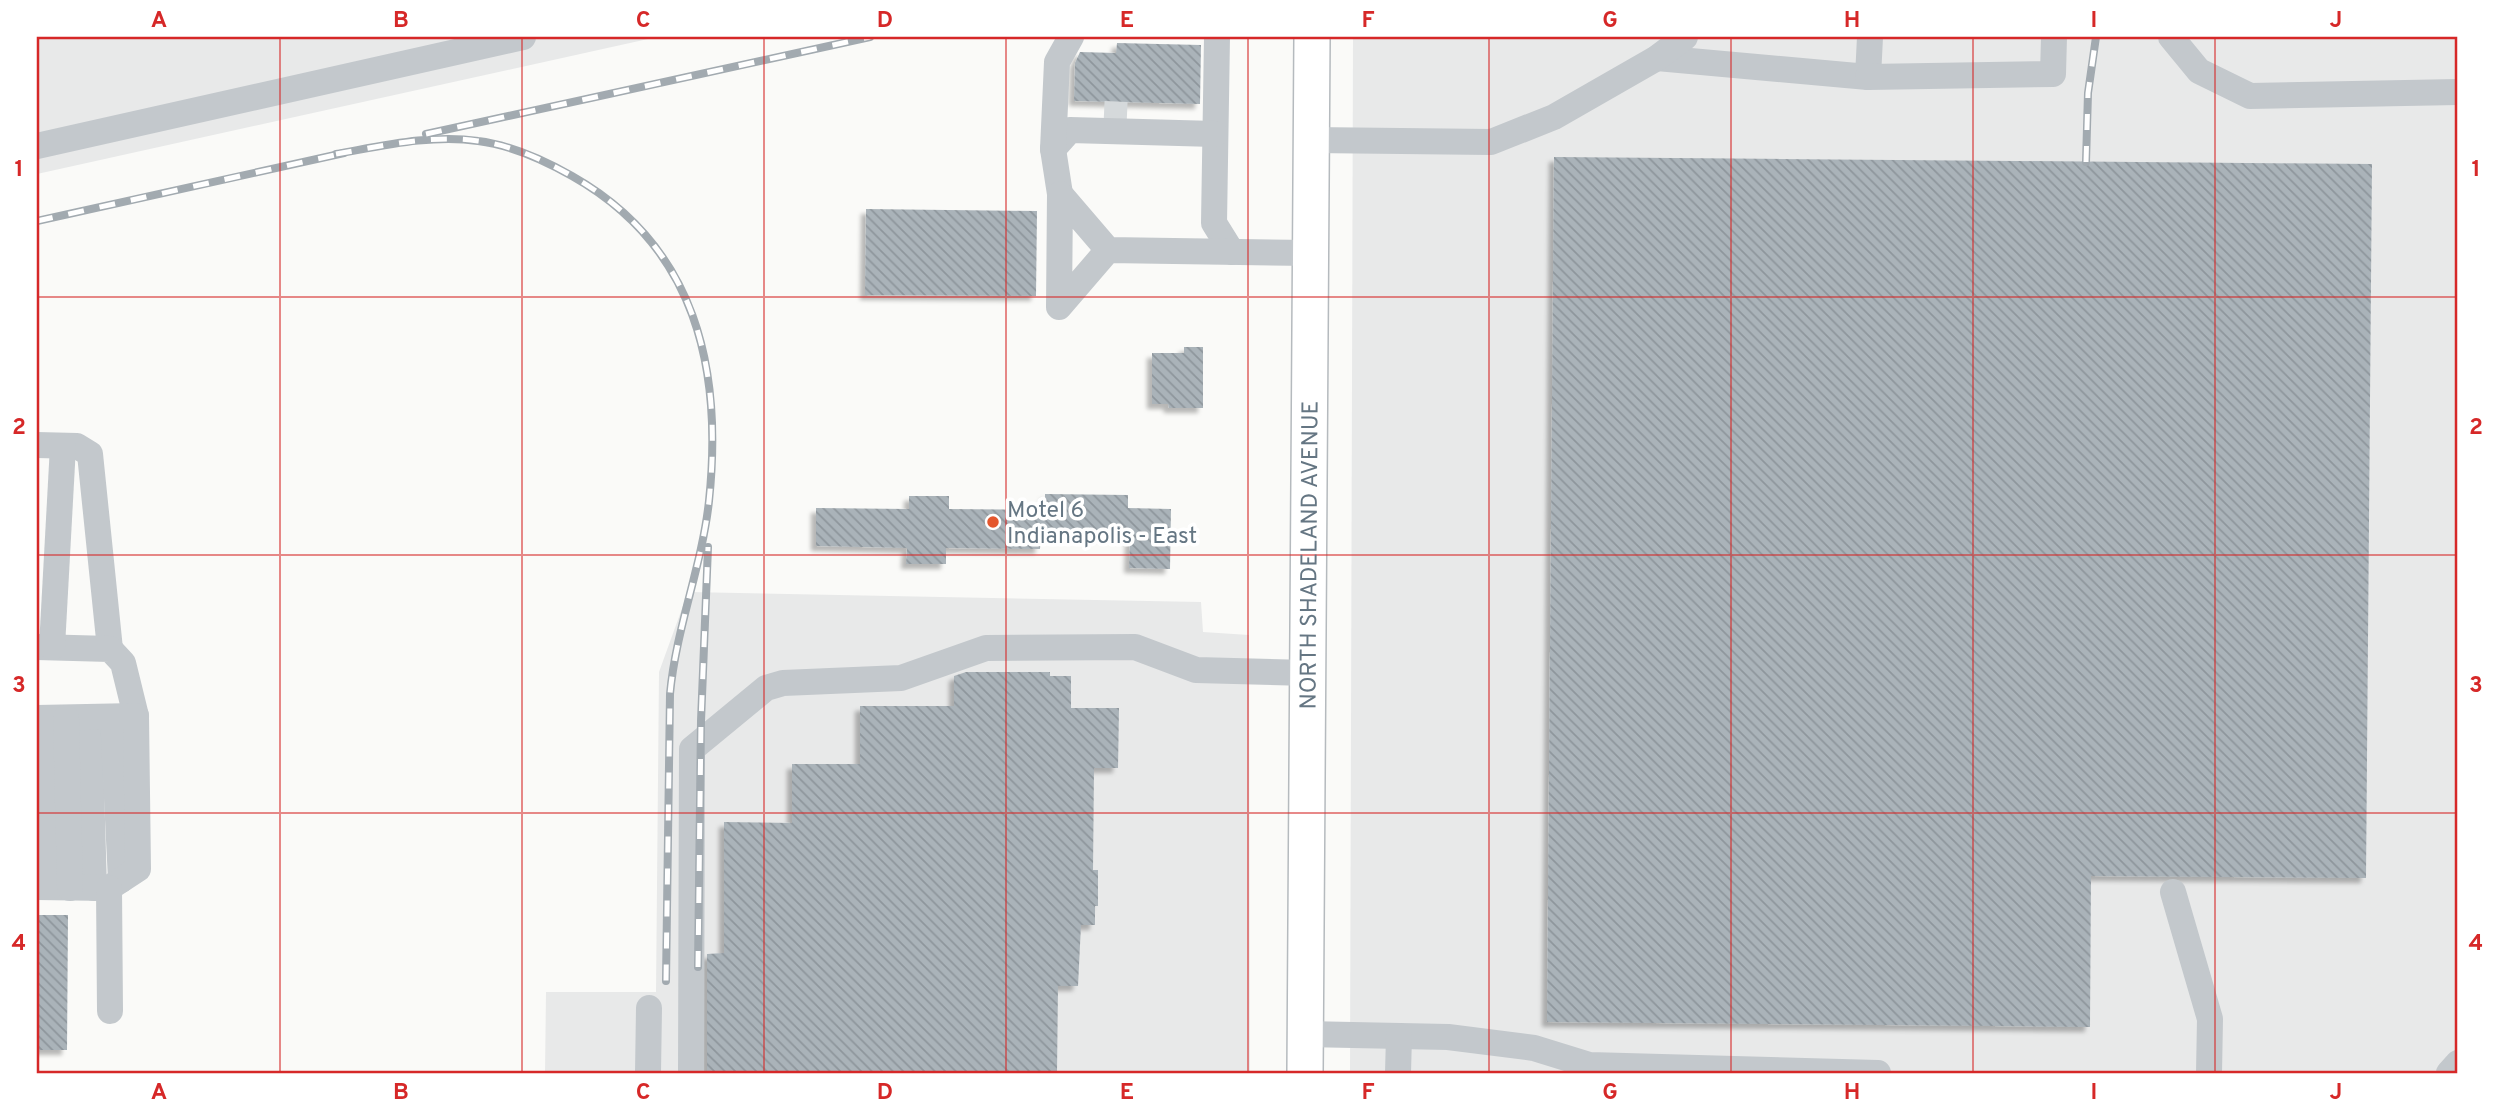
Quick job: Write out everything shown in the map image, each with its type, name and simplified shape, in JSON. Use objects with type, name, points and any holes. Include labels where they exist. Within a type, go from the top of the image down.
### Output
[{"type":"main road","name":"NORTH SHADELAND AVENUE","points":[[1305,1073],[1312,37]]},
{"type":"lane","points":[[37,146],[523,37]]},
{"type":"lane","points":[[1071,37],[1057,62],[1062,140],[1059,307],[1108,250]]},
{"type":"lane","points":[[1217,37],[1214,223],[1232,252]]},
{"type":"lane","points":[[1311,140],[1491,142],[1554,117],[1657,58],[1685,37]]},
{"type":"lane","points":[[1868,77],[1870,37]]},
{"type":"lane","points":[[1657,58],[1868,77],[2053,74],[2054,37]]},
{"type":"lane","points":[[2171,37],[2199,71],[2250,96],[2458,92]]},
{"type":"lane","points":[[1062,140],[1086,115],[1136,116],[1153,134]]},
{"type":"lane","points":[[1062,140],[1153,134],[1215,134]]},
{"type":"lane","points":[[1060,194],[1108,250],[1310,253]]},
{"type":"lane","points":[[37,445],[77,446],[90,454],[110,649],[123,663],[80,717],[79,886],[110,1010]]},
{"type":"lane","points":[[63,446],[44,647],[110,649]]},
{"type":"lane","points":[[691,1073],[692,749],[766,688],[783,683],[901,678],[986,648],[1135,647],[1196,670],[1308,673]]},
{"type":"lane","points":[[79,886],[80,717]]},
{"type":"lane","points":[[79,886],[138,869],[80,717]]},
{"type":"lane","points":[[2173,891],[2210,1019],[2209,1073]]},
{"type":"lane","points":[[648,1073],[649,1008]]},
{"type":"lane","points":[[1305,1034],[1448,1037],[1534,1048],[1589,1065],[1878,1073]]},
{"type":"lane","points":[[1398,1073],[1399,1036]]},
{"type":"lane","points":[[2449,1073],[2458,1063]]},
{"type":"shaded area","points":[[37,37],[657,37],[37,174]]},
{"type":"shaded area","points":[[1353,37],[2458,37],[2458,1073],[1350,1073]]},
{"type":"shaded area","points":[[688,592],[1201,602],[1203,632],[1249,635],[1250,1073],[545,1073],[546,992],[656,992],[659,672]]},
{"type":"building","points":[[1117,43],[1201,45],[1200,104],[1074,101],[1075,63],[1080,52],[1116,53]]},
{"type":"building","points":[[1554,157],[2372,164],[2366,878],[2091,876],[2090,1027],[1547,1022]]},
{"type":"building","points":[[866,209],[1037,211],[1036,296],[865,295]]},
{"type":"building","points":[[1184,347],[1203,347],[1203,408],[1169,408],[1168,404],[1152,404],[1152,353],[1184,353]]},
{"type":"building","name":"Motel 6 Indianapolis - East","points":[[1045,494],[1128,495],[1128,508],[1171,509],[1170,569],[1129,568],[1130,536],[1041,534],[1040,549],[946,548],[946,564],[906,564],[907,548],[816,546],[816,508],[909,509],[909,496],[949,496],[949,509],[1045,510]]},
{"type":"building","points":[[966,672],[1050,672],[1050,676],[1071,676],[1071,708],[1119,708],[1118,768],[1094,768],[1093,870],[1098,870],[1098,906],[1095,906],[1095,925],[1081,925],[1078,986],[1058,986],[1057,1073],[707,1073],[707,954],[724,953],[724,822],[792,823],[792,764],[860,764],[860,706],[954,706],[954,676]]},
{"type":"building","points":[[37,915],[68,915],[67,1050],[37,1050]]},
{"type":"tunnel","points":[[1104,114],[1127,115]]},
{"type":"railway","points":[[426,134],[870,37]]},
{"type":"railway","points":[[2086,162],[2088,93],[2096,37]]},
{"type":"railway","points":[[336,154],[407,142],[461,139],[503,146],[539,159],[572,176],[614,205],[648,238],[674,275],[692,315],[704,358],[711,404],[712,452],[706,525],[678,645],[670,694],[666,981]]},
{"type":"railway","points":[[37,221],[344,153]]},
{"type":"railway","points":[[698,967],[701,721],[708,547]]},
{"type":"place","name":"Motel 6 Indianapolis - East","points":[[993,522]]}]
